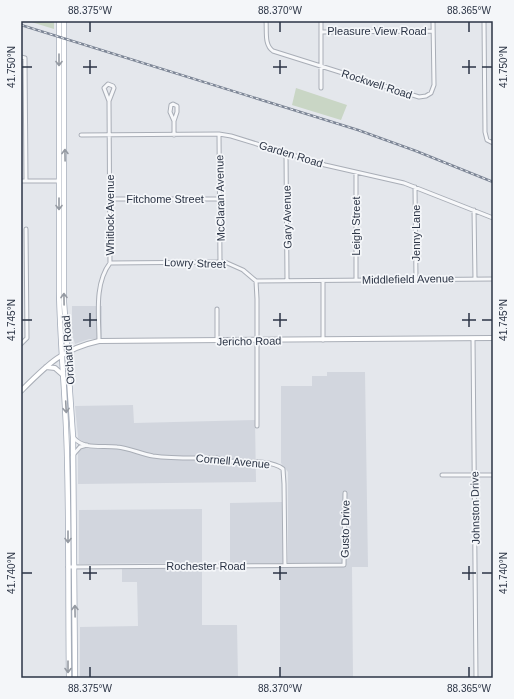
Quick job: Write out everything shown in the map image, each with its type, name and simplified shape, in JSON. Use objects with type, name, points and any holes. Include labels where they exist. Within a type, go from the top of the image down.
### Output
[{"type":"main road","name":"Orchard Road","points":[[59,21],[59,290],[68,457],[69,678]]},
{"type":"main road","name":"Orchard Road","points":[[64,21],[64,288],[74,456],[75,678]]},
{"type":"main road","name":"Jericho Road","points":[[21,391],[62,354],[99,341],[159,342],[493,338]]},
{"type":"main road","points":[[46,367],[55,368],[63,375]]},
{"type":"street","name":"Rockwell Road","points":[[266,21],[267,43],[270,50],[419,97],[423,97],[431,93],[434,84],[433,21]]},
{"type":"street","points":[[321,21],[321,88]]},
{"type":"street","points":[[484,21],[484,121],[487,140],[493,143]]},
{"type":"street","name":"Pleasure View Road","points":[[321,32],[433,31]]},
{"type":"street","points":[[21,57],[25,58],[26,181]]},
{"type":"street","points":[[108,84],[114,88],[109,101],[104,88],[108,84]]},
{"type":"street","name":"Whitlock Avenue","points":[[99,341],[100,288],[102,276],[110,263],[109,101]]},
{"type":"street","points":[[174,121],[178,109],[177,106],[173,104],[170,108],[174,121],[174,135]]},
{"type":"street","name":"Garden Road","points":[[81,135],[219,134],[231,136],[325,165],[404,183],[493,218]]},
{"type":"street","name":"McClaran Avenue","points":[[219,134],[220,262]]},
{"type":"street","name":"Gary Avenue","points":[[286,153],[287,280]]},
{"type":"street","name":"Leigh Street","points":[[356,172],[356,280]]},
{"type":"street","points":[[21,181],[59,181]]},
{"type":"street","name":"Jenny Lane","points":[[415,187],[416,279]]},
{"type":"street","name":"Fitchome Street","points":[[110,199],[220,198]]},
{"type":"street","points":[[474,210],[475,279]]},
{"type":"street","points":[[21,344],[27,338],[26,229]]},
{"type":"street","name":"Lowry Street","points":[[110,263],[220,262],[233,265],[243,270],[256,281]]},
{"type":"street","points":[[21,272],[26,272]]},
{"type":"street","name":"Middlefield Avenue","points":[[323,280],[493,279]]},
{"type":"street","points":[[257,426],[256,281],[323,280],[323,340]]},
{"type":"street","points":[[217,309],[217,341]]},
{"type":"street","name":"Johnston Drive","points":[[473,339],[476,678]]},
{"type":"street","name":"Cornell Avenue","points":[[73,437],[80,444],[120,447],[152,456],[218,458],[223,461],[270,463],[279,465],[283,469],[284,484],[285,566]]},
{"type":"street","points":[[74,456],[80,447],[86,445]]},
{"type":"street","points":[[442,475],[493,475]]},
{"type":"street","name":"Gusto Drive","points":[[344,565],[345,493]]},
{"type":"street","name":"Rochester Road","points":[[68,567],[344,565]]},
{"type":"shaded area","points":[[72,306],[102,306],[102,339],[89,339],[75,344],[72,334]]},
{"type":"shaded area","points":[[327,372],[365,372],[368,567],[352,567],[353,678],[280,678],[280,567],[288,567],[288,472],[281,463],[281,386],[312,386],[312,376],[327,376]]},
{"type":"shaded area","points":[[133,405],[134,423],[255,420],[256,482],[78,484],[78,436],[75,406]]},
{"type":"shaded area","points":[[283,502],[284,564],[230,565],[230,503]]},
{"type":"shaded area","points":[[202,509],[202,563],[79,564],[79,510]]},
{"type":"shaded area","points":[[122,569],[202,569],[202,625],[237,625],[238,678],[80,678],[80,627],[138,626],[137,582],[122,582]]},
{"type":"green space","points":[[28,21],[54,21],[54,29]]},
{"type":"green space","points":[[296,88],[347,105],[341,120],[292,105]]},
{"type":"railway","points":[[21,25],[358,130],[416,151],[493,182]]}]
